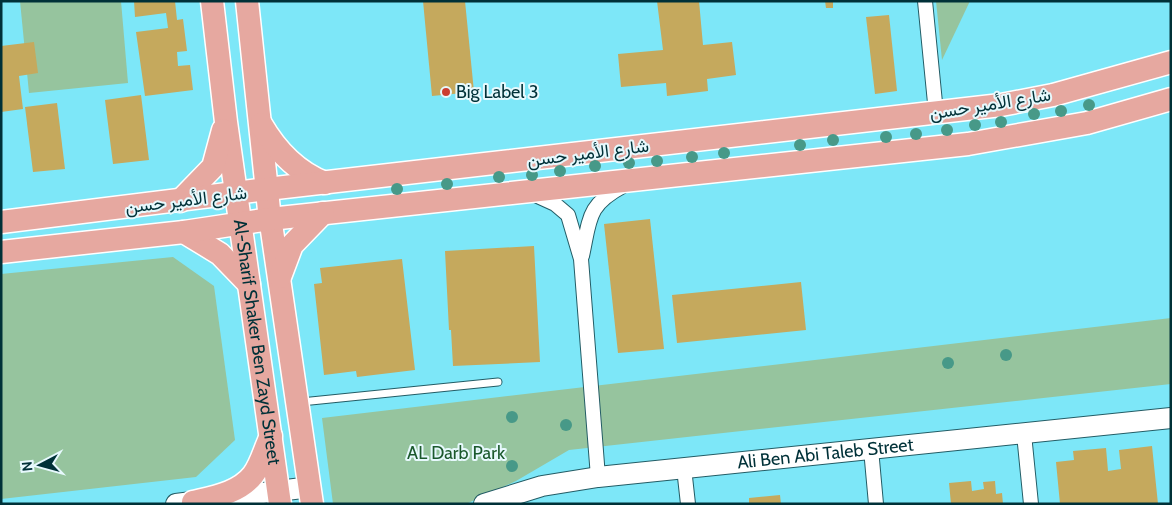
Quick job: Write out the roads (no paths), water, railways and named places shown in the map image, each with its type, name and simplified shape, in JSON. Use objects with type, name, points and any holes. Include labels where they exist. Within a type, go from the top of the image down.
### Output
[{"type":"main road","name":"Al-Sharif Shaker Ben Zayd Street","points":[[212,1],[226,122],[279,497]]},
{"type":"main road","name":"Al-Sharif Shaker Ben Zayd Street","points":[[247,1],[278,282],[311,495]]},
{"type":"main road","name":"شارع الأمير حسن","points":[[1,222],[267,189],[1001,106],[1053,95],[1170,63]]},
{"type":"main road","name":"شارع الأمير حسن","points":[[1,252],[184,232],[270,219],[632,182],[1015,138],[1165,104]]},
{"type":"main road","points":[[180,201],[213,167],[226,122]]},
{"type":"main road","points":[[260,123],[271,142],[296,166],[307,176],[324,183]]},
{"type":"main road","points":[[278,282],[292,245],[323,214]]},
{"type":"main road","points":[[184,232],[220,254],[249,284]]},
{"type":"main road","name":"Ali Ben Abi Taleb Street","points":[[487,503],[542,486],[598,477],[1171,418]]},
{"type":"main road","points":[[184,503],[222,495],[236,488],[253,475],[271,436]]},
{"type":"main road","points":[[184,503],[311,495]]},
{"type":"street","points":[[925,1],[936,112]]},
{"type":"street","points":[[582,259],[592,214],[598,202],[632,182]]},
{"type":"street","points":[[529,193],[555,204],[568,215],[582,259],[598,477]]},
{"type":"street","points":[[1024,434],[1031,504]]},
{"type":"street","points":[[871,449],[876,504]]},
{"type":"street","points":[[684,468],[688,504]]},
{"type":"lane","points":[[298,402],[498,382]]},
{"type":"place","name":"Big Label 3","points":[[446,92]]},
{"type":"park label","name":"AL Darb Park","points":[[456,453]]}]
